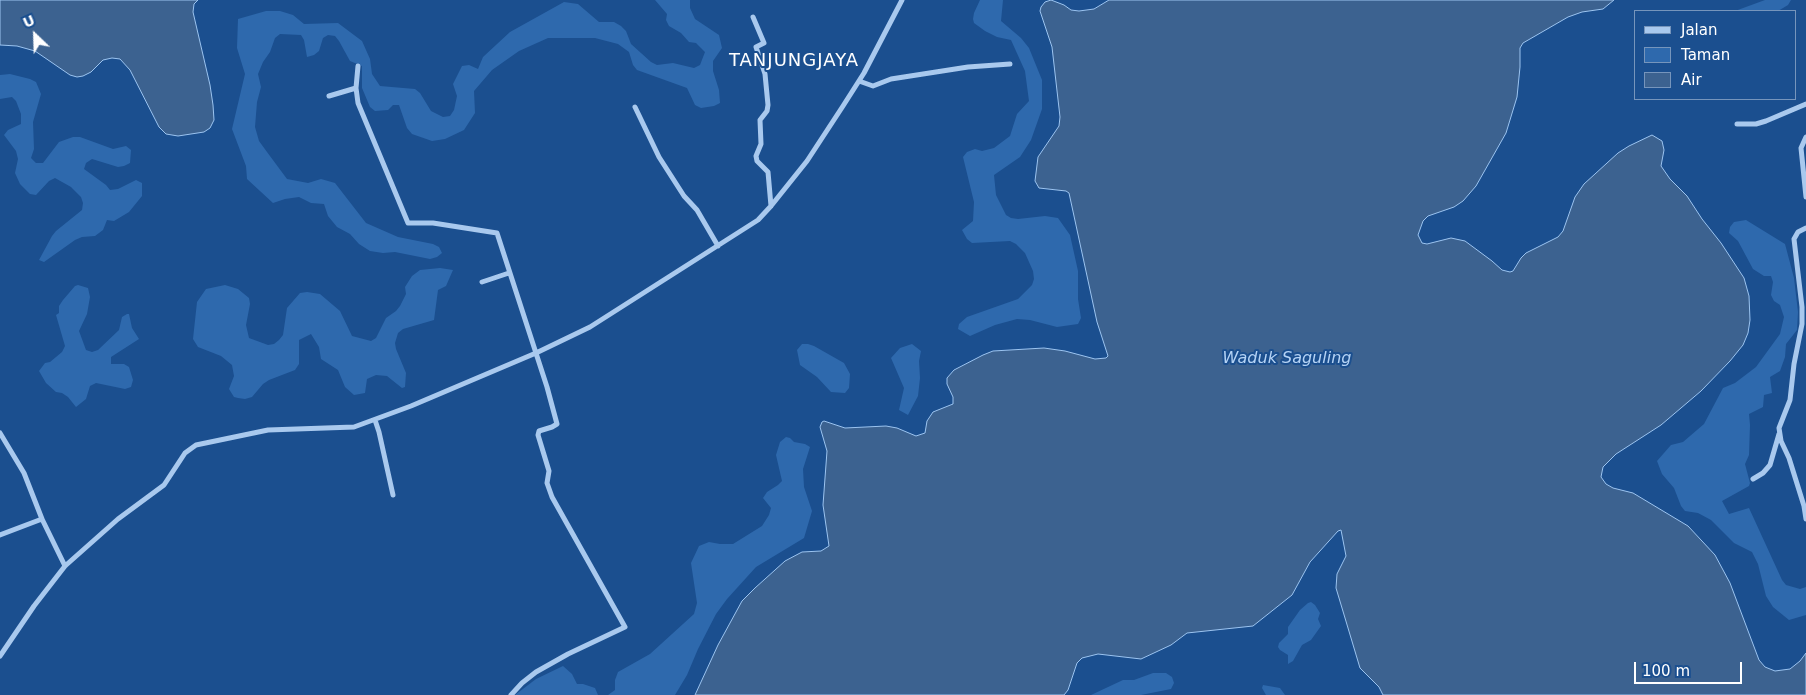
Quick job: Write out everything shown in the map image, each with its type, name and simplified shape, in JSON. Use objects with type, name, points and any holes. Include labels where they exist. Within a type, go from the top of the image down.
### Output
[{"type":"street","points":[[0,656],[34,606],[65,566],[118,519],[164,485],[185,453],[196,446],[268,430],[354,427],[375,420],[536,352],[590,327],[758,220],[807,161],[859,81],[902,0]]},
{"type":"street","points":[[753,17],[764,42],[756,48],[765,74],[768,105],[767,111],[760,120],[760,144],[756,156],[757,161],[768,172],[771,206]]},
{"type":"street","points":[[859,81],[873,86],[892,79],[1010,64]]},
{"type":"street","points":[[358,66],[356,88],[358,103],[408,223],[433,223],[497,233],[506,256],[509,273],[536,352],[557,424],[539,431],[538,435],[549,472],[547,483],[552,497],[625,627],[568,654],[536,672],[511,695]]},
{"type":"street","points":[[329,96],[356,88]]},
{"type":"street","points":[[1738,124],[1756,124],[1806,104]]},
{"type":"street","points":[[635,107],[662,163],[684,196],[697,210],[718,246]]},
{"type":"street","points":[[1806,137],[1801,148],[1806,197]]},
{"type":"street","points":[[1753,479],[1770,465],[1779,434],[1780,421],[1790,400],[1794,364],[1802,324],[1802,306],[1794,239],[1798,232],[1806,228]]},
{"type":"street","points":[[482,282],[509,273]]},
{"type":"street","points":[[375,420],[393,495]]},
{"type":"street","points":[[0,433],[24,473],[42,519],[65,566]]},
{"type":"street","points":[[1779,434],[1805,506],[1806,520]]},
{"type":"street","points":[[0,534],[42,519]]},
{"type":"green space","points":[[655,0],[690,0],[690,8],[695,19],[719,35],[722,48],[713,61],[713,71],[719,90],[720,103],[701,108],[695,105],[687,88],[637,70],[633,65],[629,52],[618,44],[595,38],[548,38],[519,51],[492,70],[474,91],[475,113],[464,130],[445,139],[432,141],[412,134],[407,128],[399,105],[393,105],[388,110],[375,111],[370,107],[362,88],[362,66],[350,61],[335,36],[328,35],[323,38],[319,51],[307,57],[304,40],[301,35],[280,34],[275,38],[258,74],[261,87],[257,102],[255,127],[259,141],[267,152],[287,179],[308,183],[321,179],[335,183],[366,223],[398,237],[433,244],[439,247],[442,253],[437,257],[430,259],[395,252],[370,251],[359,244],[350,234],[337,227],[328,216],[324,204],[311,203],[299,197],[273,203],[247,179],[246,166],[232,129],[245,74],[237,48],[238,19],[266,11],[280,11],[293,15],[304,24],[338,23],[362,41],[370,59],[372,74],[380,86],[415,89],[420,93],[431,111],[443,117],[450,116],[454,110],[457,96],[453,84],[462,66],[469,65],[478,69],[483,57],[510,32],[564,2],[578,4],[599,22],[614,22],[621,26],[626,31],[631,44],[657,65],[673,63],[694,68],[700,65],[705,52],[696,43],[689,42],[681,33],[669,26],[666,20],[667,14]]},
{"type":"green space","points":[[980,0],[1003,0],[1001,21],[1021,38],[1029,48],[1042,80],[1042,109],[1031,140],[1020,157],[994,175],[996,195],[1006,215],[1011,218],[1045,216],[1058,218],[1070,235],[1078,271],[1078,299],[1081,318],[1078,324],[1057,327],[1030,320],[1017,319],[995,325],[970,336],[958,329],[959,324],[967,317],[1018,299],[1032,285],[1034,279],[1033,271],[1025,253],[1016,244],[1010,241],[972,243],[967,239],[962,230],[973,221],[974,202],[963,157],[967,152],[975,149],[982,151],[994,148],[1010,136],[1017,114],[1029,101],[1025,71],[1011,40],[997,37],[974,23],[974,13]]},
{"type":"green space","points":[[1765,0],[1791,0],[1788,5],[1780,10],[1738,10]]},
{"type":"green space","points":[[10,74],[36,82],[41,94],[33,122],[34,149],[31,158],[36,163],[43,163],[59,142],[73,137],[80,137],[113,149],[126,146],[131,150],[130,163],[124,166],[118,167],[92,159],[86,163],[84,169],[110,190],[118,189],[136,180],[142,183],[142,196],[129,212],[114,221],[107,220],[103,230],[95,236],[82,237],[75,240],[44,262],[39,260],[52,236],[82,210],[83,203],[81,197],[71,187],[55,178],[49,181],[36,195],[30,194],[20,184],[15,173],[18,159],[16,151],[4,135],[8,130],[21,124],[21,114],[16,101],[12,97],[0,99],[0,75]]},
{"type":"green space","points":[[1746,220],[1785,244],[1794,278],[1798,312],[1797,330],[1786,344],[1785,357],[1780,371],[1770,377],[1772,393],[1764,395],[1763,407],[1749,414],[1749,455],[1745,464],[1750,483],[1749,486],[1722,501],[1729,514],[1749,508],[1782,580],[1786,585],[1800,589],[1806,587],[1806,615],[1789,620],[1773,607],[1766,596],[1758,564],[1752,552],[1734,543],[1711,520],[1698,513],[1685,511],[1674,488],[1662,474],[1657,461],[1671,445],[1683,442],[1704,424],[1723,388],[1735,383],[1756,367],[1780,334],[1784,317],[1780,305],[1774,301],[1771,295],[1773,282],[1771,276],[1764,276],[1753,269],[1738,241],[1729,233],[1730,227],[1734,222]]},
{"type":"green space","points":[[440,268],[453,270],[446,286],[438,290],[434,320],[403,329],[398,333],[395,343],[396,349],[406,373],[405,387],[402,388],[387,376],[376,375],[367,379],[365,393],[354,395],[345,387],[338,370],[321,359],[319,347],[311,334],[299,340],[299,364],[295,370],[269,380],[252,397],[238,398],[234,397],[229,389],[234,376],[232,365],[221,356],[198,347],[193,339],[197,302],[206,289],[225,285],[238,289],[249,298],[250,304],[246,325],[249,338],[268,345],[274,344],[283,335],[287,308],[300,293],[307,292],[320,294],[340,311],[352,336],[371,341],[376,338],[386,318],[400,306],[406,294],[405,287],[412,276],[420,270]]},
{"type":"green space","points":[[78,285],[88,288],[90,297],[87,314],[79,331],[86,350],[92,352],[98,350],[119,330],[122,317],[127,314],[129,314],[132,328],[139,339],[111,357],[111,364],[124,364],[129,367],[133,380],[131,387],[125,389],[96,383],[90,386],[86,399],[76,407],[68,397],[56,392],[46,383],[39,371],[45,363],[50,362],[62,352],[65,346],[56,315],[59,313],[59,306],[63,300]]},
{"type":"green space","points":[[802,344],[814,346],[844,363],[850,374],[849,388],[845,393],[831,392],[817,377],[800,365],[797,350]]},
{"type":"green space","points":[[912,344],[921,351],[919,361],[920,378],[918,396],[908,415],[899,410],[904,388],[891,358],[900,348]]},
{"type":"green space","points":[[786,437],[794,442],[810,447],[803,469],[804,487],[812,511],[804,538],[756,567],[727,599],[716,614],[687,675],[675,695],[608,695],[615,690],[615,680],[618,672],[650,654],[694,614],[697,603],[691,563],[699,546],[709,542],[733,544],[762,526],[771,508],[763,498],[767,492],[782,481],[776,455],[780,442]]},
{"type":"green space","points":[[1311,602],[1320,613],[1318,619],[1321,626],[1311,640],[1302,645],[1293,661],[1288,664],[1288,655],[1280,650],[1278,647],[1279,643],[1288,634],[1288,627],[1300,610]]},
{"type":"green space","points":[[563,666],[572,674],[577,684],[595,688],[598,695],[515,695],[536,679]]},
{"type":"green space","points":[[1153,673],[1166,673],[1172,677],[1174,683],[1171,689],[1141,695],[1091,695],[1123,680],[1134,680]]},
{"type":"green space","points":[[1263,685],[1280,688],[1285,695],[1266,695],[1262,688]]},
{"type":"water","points":[[0,0],[198,0],[194,4],[193,12],[213,105],[214,120],[210,128],[204,132],[178,136],[166,134],[159,127],[130,70],[120,59],[103,60],[91,72],[77,77],[70,75],[35,51],[17,46],[0,45]]},
{"type":"water","name":"Waduk Saguling","points":[[1051,0],[1071,10],[1079,11],[1094,9],[1109,0],[1614,0],[1603,9],[1582,12],[1568,17],[1523,43],[1520,48],[1517,97],[1506,133],[1476,186],[1463,201],[1454,207],[1428,216],[1423,221],[1418,235],[1422,243],[1427,244],[1451,238],[1465,241],[1502,270],[1513,271],[1526,253],[1558,237],[1563,231],[1575,197],[1584,184],[1618,153],[1652,135],[1662,141],[1664,150],[1661,166],[1670,179],[1687,196],[1744,278],[1749,296],[1750,320],[1748,333],[1743,345],[1701,391],[1661,425],[1616,454],[1603,467],[1601,477],[1606,484],[1613,488],[1633,493],[1688,526],[1715,555],[1730,583],[1759,660],[1765,667],[1775,671],[1790,669],[1806,653],[1806,695],[1383,695],[1379,687],[1360,668],[1336,588],[1337,574],[1346,556],[1341,530],[1310,562],[1292,595],[1253,626],[1187,633],[1171,645],[1141,659],[1098,654],[1082,658],[1077,663],[1068,690],[1064,695],[695,695],[718,645],[742,601],[785,561],[802,552],[821,551],[829,546],[823,505],[827,451],[820,427],[822,422],[845,428],[886,426],[897,428],[916,436],[925,433],[927,421],[933,412],[953,404],[953,397],[947,384],[947,378],[954,370],[983,355],[993,351],[1044,348],[1095,359],[1108,356],[1097,322],[1069,193],[1039,188],[1035,181],[1038,157],[1059,126],[1060,117],[1052,47],[1040,11],[1045,2]]},
{"type":"district","name":"TANJUNGJAYA","points":[[794,61]]}]
